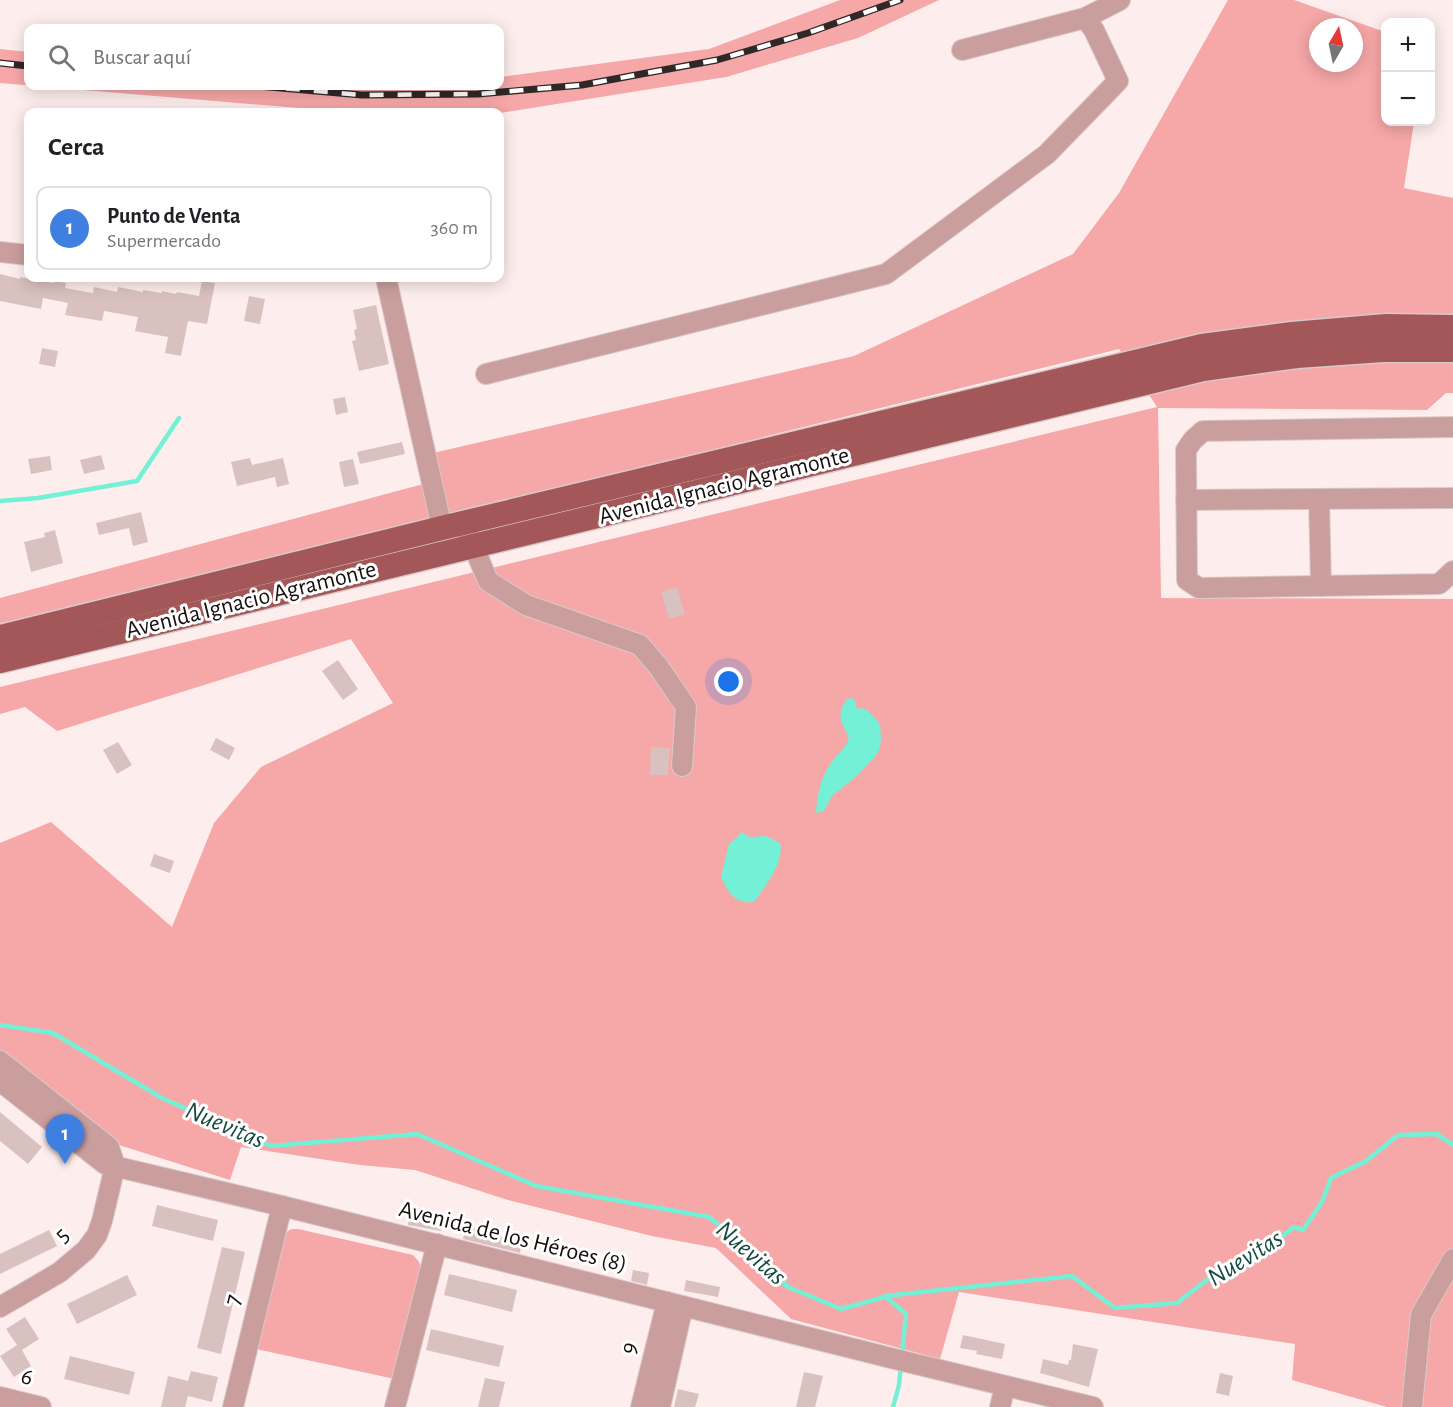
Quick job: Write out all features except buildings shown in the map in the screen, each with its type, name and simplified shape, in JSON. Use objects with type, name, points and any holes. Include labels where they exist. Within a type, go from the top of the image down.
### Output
[{"type":"main road","name":"Avenida Ignacio Agramonte","points":[[0,637],[1202,346],[1292,334],[1386,326],[1453,327]]},
{"type":"main road","name":"Avenida Ignacio Agramonte","points":[[0,661],[1203,369],[1297,356],[1383,350],[1453,350]]},
{"type":"street","points":[[962,50],[1084,18],[1120,0]]},
{"type":"street","points":[[486,374],[886,274],[1047,154],[1118,81],[1094,30],[1084,18]]},
{"type":"street","points":[[0,252],[24,255]]},
{"type":"street","points":[[387,282],[453,526],[474,546],[488,581],[526,605],[640,645],[658,666],[686,707],[682,766]]},
{"type":"street","points":[[1453,427],[1203,431],[1186,450],[1187,580],[1199,588],[1438,585],[1453,571]]},
{"type":"street","points":[[1186,500],[1453,498]]},
{"type":"street","points":[[1319,499],[1321,586]]},
{"type":"street","points":[[0,1060],[110,1147],[115,1166]]},
{"type":"street","name":"Avenida de los Héroes (8)","points":[[0,1081],[105,1164],[1093,1407]]},
{"type":"street","name":"5","points":[[0,1307],[60,1272],[86,1250],[97,1235],[102,1221],[115,1166]]},
{"type":"street","name":"7","points":[[233,1407],[282,1206]]},
{"type":"street","points":[[395,1407],[437,1244]]},
{"type":"street","points":[[1412,1407],[1421,1315],[1453,1259]]},
{"type":"street","name":"9","points":[[641,1407],[675,1304]]},
{"type":"street","name":"9","points":[[660,1407],[675,1304]]},
{"type":"street","points":[[1000,1407],[1005,1386]]},
{"type":"street","name":"6","points":[[0,1397],[41,1407]]},
{"type":"shaded area","points":[[840,0],[939,0],[858,38],[726,77],[504,112],[504,108],[299,108],[84,90],[504,90],[504,76],[709,49]]},
{"type":"shaded area","points":[[1228,0],[1294,0],[1345,18],[1309,18],[1309,72],[1363,72],[1363,24],[1381,31],[1381,126],[1413,126],[1404,188],[1453,198],[1453,393],[1446,393],[1427,410],[1158,408],[1161,598],[1453,599],[1453,1407],[1387,1407],[1292,1380],[1295,1344],[959,1292],[940,1359],[791,1319],[716,1248],[652,1236],[508,1200],[415,1170],[360,1165],[241,1147],[230,1180],[119,1145],[0,1052],[0,843],[51,822],[172,927],[214,823],[261,767],[393,703],[351,639],[57,731],[25,707],[0,714],[0,687],[1157,407],[1119,349],[0,626],[0,598],[438,480],[433,453],[854,356],[1073,254],[1119,193]]},
{"type":"shaded area","points":[[0,49],[24,52],[24,85],[0,83]]},
{"type":"shaded area","points":[[848,698],[855,700],[856,708],[866,709],[880,724],[879,750],[857,776],[832,796],[824,811],[816,813],[825,773],[849,738],[840,713]]},
{"type":"shaded area","points":[[742,832],[751,838],[766,836],[780,843],[780,858],[777,866],[754,902],[742,901],[733,896],[721,877],[729,844]]},
{"type":"shaded area","points":[[292,1229],[413,1255],[419,1262],[421,1268],[395,1379],[256,1349],[285,1235]]},
{"type":"waterway","points":[[0,501],[38,498],[137,481],[179,418]]},
{"type":"waterway","name":"Nuevitas","points":[[0,1025],[53,1033],[162,1098],[271,1146],[417,1134],[536,1186],[709,1217],[748,1249],[788,1287],[841,1309],[885,1296],[1072,1276],[1115,1308],[1177,1303],[1229,1263],[1259,1254],[1294,1227],[1303,1230],[1322,1202],[1331,1178],[1366,1161],[1398,1135],[1437,1134],[1453,1145]]},
{"type":"waterway","points":[[885,1296],[906,1314],[902,1354]]},
{"type":"waterway","points":[[893,1407],[901,1366]]},
{"type":"railway","points":[[304,90],[362,95],[478,94],[582,85],[717,60],[808,33],[900,0]]},
{"type":"railway","points":[[0,63],[24,66]]},
{"type":"place","name":"Punto de Venta","points":[[65,1164]]}]
